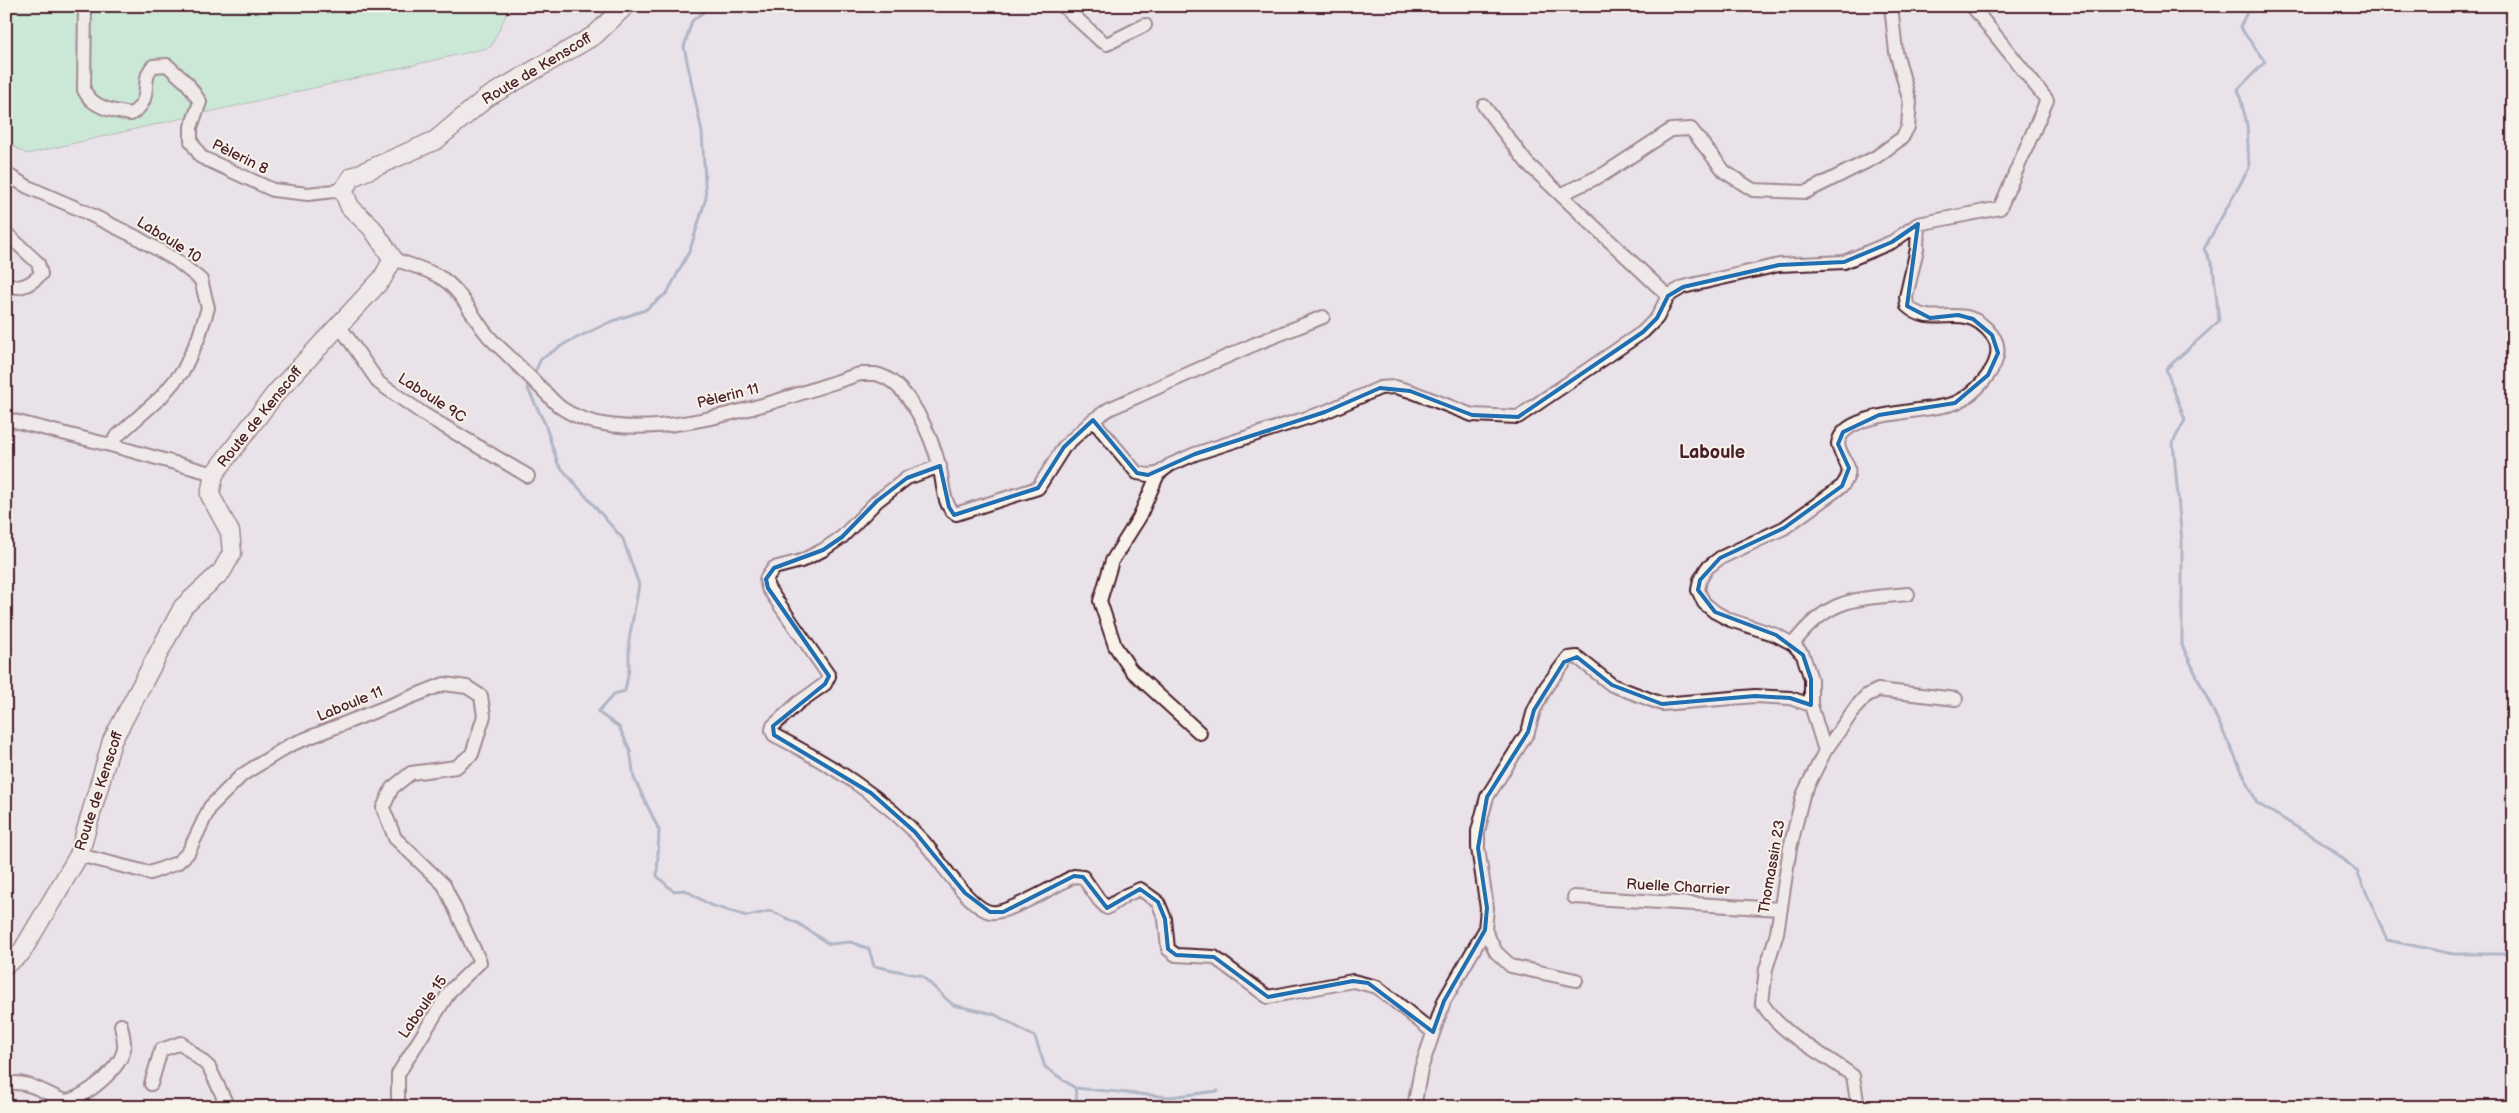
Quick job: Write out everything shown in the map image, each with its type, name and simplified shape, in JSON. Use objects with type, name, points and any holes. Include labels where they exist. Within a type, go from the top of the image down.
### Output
[{"type":"main road","name":"Route de Kenscoff","points":[[343,190],[352,177],[436,140],[486,98],[595,35],[625,6]]},
{"type":"main road","points":[[343,190],[350,207],[372,228],[394,259]]},
{"type":"main road","name":"Route de Kenscoff","points":[[6,964],[21,953],[80,855],[112,741],[183,607],[222,571],[232,553],[230,532],[210,495],[214,474],[275,394],[382,279],[394,259]]},
{"type":"street","name":"Pèlerin 8","points":[[85,6],[84,90],[88,99],[97,105],[131,114],[141,108],[144,102],[149,70],[153,66],[167,65],[188,84],[200,102],[191,127],[191,141],[201,157],[273,190],[308,194],[343,190]]},
{"type":"street","points":[[1062,6],[1107,44],[1145,25]]},
{"type":"street","points":[[1562,194],[1604,174],[1670,130],[1691,129],[1725,172],[1753,190],[1806,192],[1876,157],[1902,138],[1908,127],[1910,102],[1896,52],[1891,6]]},
{"type":"street","points":[[1200,732],[1131,670],[1115,646],[1100,601],[1112,561],[1139,518],[1158,474],[1170,464],[1195,454],[1325,412],[1380,388],[1395,387],[1410,391],[1472,415],[1518,418],[1643,332],[1657,318],[1668,296],[1683,287],[1779,265],[1844,262],[1892,242],[1918,224],[2000,208],[2047,100],[1972,6]]},
{"type":"street","points":[[1484,106],[1526,163],[1562,194],[1668,296]]},
{"type":"street","name":"Laboule 10","points":[[6,174],[28,188],[81,210],[136,237],[176,260],[201,280],[208,308],[198,339],[183,370],[161,398],[115,438],[114,446]]},
{"type":"street","points":[[1825,751],[1811,705],[1812,679],[1803,655],[1793,644],[1714,612],[1704,603],[1698,590],[1700,580],[1707,568],[1720,558],[1784,528],[1842,486],[1849,476],[1849,468],[1838,444],[1844,432],[1878,415],[1926,410],[1955,403],[1966,398],[1979,385],[1996,362],[1998,353],[1996,341],[1980,323],[1958,314],[1930,318],[1921,315],[1907,306],[1906,297],[1916,249],[1918,224]]},
{"type":"street","points":[[6,233],[38,263],[41,274],[32,283],[19,287],[9,285],[6,282]]},
{"type":"street","name":"Pèlerin 11","points":[[394,259],[429,271],[443,279],[455,290],[490,338],[562,409],[586,419],[619,426],[675,426],[743,411],[860,374],[877,374],[907,396],[926,426],[940,466],[948,507],[956,514],[1038,488],[1064,447],[1093,420]]},
{"type":"street","points":[[1158,474],[1148,475],[1137,472],[1093,420],[1130,398],[1323,317]]},
{"type":"street","name":"Laboule 9C","points":[[339,325],[379,383],[425,415],[528,476]]},
{"type":"street","points":[[6,419],[114,446],[214,474]]},
{"type":"street","points":[[940,466],[907,478],[877,501],[842,537],[801,561],[774,568],[766,579],[768,588],[829,676],[825,684],[798,703],[773,726],[774,734],[812,755],[871,793],[915,832],[965,893],[980,908],[990,912],[1003,912],[1074,876],[1083,877],[1107,908],[1126,895],[1140,889],[1158,902],[1165,919],[1168,950],[1176,955],[1214,957],[1268,997],[1354,981],[1368,983],[1377,987],[1433,1032]]},
{"type":"street","points":[[1793,644],[1808,623],[1827,610],[1856,599],[1908,594]]},
{"type":"street","points":[[1414,1107],[1420,1069],[1444,1001],[1485,930],[1486,899],[1478,848],[1482,812],[1490,790],[1528,732],[1534,710],[1558,670],[1568,658],[1581,659],[1612,685],[1662,704],[1755,696],[1790,698],[1811,705]]},
{"type":"street","name":"Laboule 11","points":[[80,855],[150,873],[177,863],[188,853],[210,808],[242,775],[290,745],[444,684],[467,686],[481,696],[484,716],[472,754],[456,767],[411,773],[392,788],[382,808],[395,838]]},
{"type":"street","name":"Thomassin 23","points":[[1858,1107],[1853,1076],[1830,1058],[1779,1026],[1762,1003],[1766,969],[1777,933],[1790,848],[1803,795],[1825,751],[1866,696],[1878,690],[1956,699]]},
{"type":"street","name":"Laboule 15","points":[[395,838],[444,885],[480,962],[450,991],[398,1074],[398,1107]]},
{"type":"street","name":"Ruelle Charrier","points":[[1574,897],[1780,909]]},
{"type":"street","points":[[1485,930],[1496,952],[1510,966],[1576,980]]},
{"type":"street","points":[[6,1084],[20,1083],[31,1085],[65,1101],[82,1097],[120,1061],[125,1047],[121,1025]]},
{"type":"street","points":[[151,1084],[161,1050],[181,1043],[209,1067],[228,1107]]},
{"type":"highlighted area","points":[[1918,224],[1907,306],[1930,318],[1958,315],[1973,319],[1992,335],[1998,353],[1988,375],[1955,403],[1879,415],[1843,432],[1838,444],[1849,468],[1842,486],[1784,528],[1720,558],[1700,580],[1698,590],[1715,612],[1776,635],[1803,655],[1811,679],[1811,705],[1790,698],[1755,696],[1662,704],[1612,685],[1577,657],[1564,662],[1534,710],[1528,732],[1487,797],[1478,848],[1487,908],[1485,930],[1444,1001],[1433,1032],[1368,983],[1353,981],[1268,997],[1214,957],[1176,955],[1168,949],[1165,919],[1158,902],[1140,889],[1107,908],[1083,877],[1074,876],[1003,912],[990,912],[965,893],[915,832],[871,793],[774,735],[773,726],[825,684],[829,676],[768,588],[766,579],[774,568],[823,550],[842,537],[877,501],[907,478],[940,466],[949,507],[954,515],[1038,488],[1064,447],[1093,420],[1137,473],[1148,475],[1195,454],[1325,412],[1380,388],[1410,391],[1472,415],[1518,417],[1643,332],[1657,318],[1668,296],[1683,287],[1779,265],[1844,262],[1892,242]]},
{"type":"green space","points":[[6,6],[510,6],[491,47],[27,154],[6,142]]},
{"type":"waterway","points":[[533,376],[541,359],[566,343],[610,322],[645,310],[667,293],[690,250],[706,198],[702,132],[684,47],[692,21],[711,6]]},
{"type":"waterway","points":[[2250,6],[2240,27],[2265,62],[2238,89],[2247,124],[2249,168],[2204,249],[2213,266],[2219,321],[2166,369],[2185,420],[2173,442],[2182,542],[2182,645],[2257,803],[2328,846],[2357,871],[2387,940],[2453,954],[2513,954]]},
{"type":"waterway","points":[[530,381],[527,387],[545,424],[558,464],[623,539],[639,585],[629,640],[629,670],[625,691],[614,694],[598,712],[619,727],[630,750],[634,778],[659,830],[657,876],[673,891],[685,890],[710,905],[747,916],[771,911],[799,924],[829,944],[851,942],[869,949],[874,966],[922,976],[953,1005],[994,1014],[1035,1037],[1045,1067],[1075,1088],[1078,1107]]},
{"type":"waterway","points":[[1075,1088],[1170,1097],[1218,1091]]},
{"type":"district","name":"Laboule","points":[[1712,452]]}]
